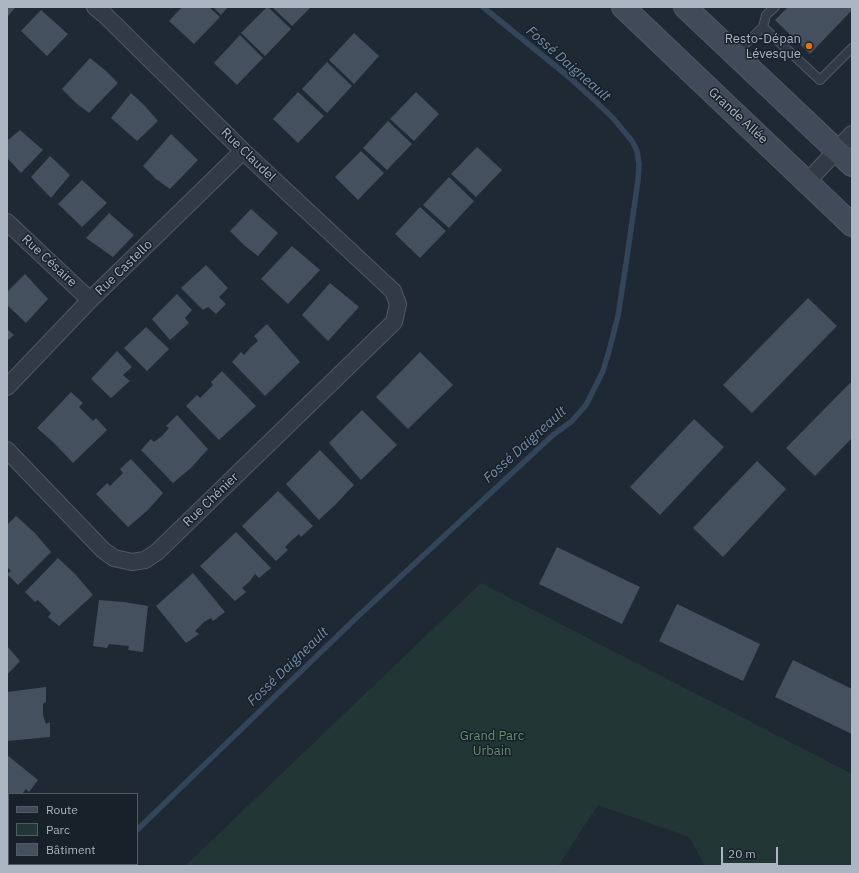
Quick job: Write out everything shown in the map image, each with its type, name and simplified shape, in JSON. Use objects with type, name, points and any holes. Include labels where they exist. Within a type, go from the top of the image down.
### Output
[{"type":"main road","name":"Grande Allée","points":[[623,7],[852,225]]},
{"type":"main road","points":[[685,7],[844,158]]},
{"type":"street","name":"Rue Claudel","points":[[95,7],[244,151],[393,291],[398,304]]},
{"type":"street","points":[[807,182],[844,158],[852,134]]},
{"type":"street","name":"Rue Castello","points":[[7,387],[90,300],[244,151]]},
{"type":"street","name":"Rue Césaire","points":[[7,222],[90,300]]},
{"type":"street","name":"Rue Chénier","points":[[7,450],[108,554],[114,558],[132,562],[145,560],[157,552],[394,322],[398,304]]},
{"type":"lane","points":[[735,54],[763,27],[766,15],[775,7]]},
{"type":"lane","points":[[763,27],[820,80],[852,48]]},
{"type":"green space","name":"Grand Parc Urbain","points":[[481,583],[852,774],[852,866],[705,866],[689,837],[598,805],[558,866],[185,866]]},
{"type":"building","points":[[7,7],[16,7],[7,17]]},
{"type":"building","points":[[182,7],[209,7],[220,17],[194,44],[169,21]]},
{"type":"building","points":[[213,7],[228,7],[221,15]]},
{"type":"building","points":[[267,7],[291,29],[265,56],[241,33]]},
{"type":"building","points":[[272,7],[311,7],[292,26]]},
{"type":"building","points":[[788,7],[851,7],[852,10],[810,54],[775,20]]},
{"type":"building","points":[[41,10],[68,34],[47,56],[21,31]]},
{"type":"building","points":[[354,33],[379,56],[354,84],[329,60]]},
{"type":"building","points":[[240,35],[263,58],[237,85],[214,63]]},
{"type":"building","points":[[90,58],[118,83],[89,113],[62,89]]},
{"type":"building","points":[[327,62],[352,86],[327,113],[302,89]]},
{"type":"building","points":[[298,92],[324,116],[298,143],[273,119]]},
{"type":"building","points":[[416,92],[439,114],[414,141],[390,119]]},
{"type":"building","points":[[131,93],[158,121],[137,141],[111,118]]},
{"type":"building","points":[[388,121],[412,144],[387,170],[363,148]]},
{"type":"building","points":[[20,130],[43,150],[21,173],[7,158],[7,141]]},
{"type":"building","points":[[171,134],[198,160],[170,189],[156,179],[143,166]]},
{"type":"building","points":[[477,147],[502,170],[476,197],[451,174]]},
{"type":"building","points":[[361,151],[384,173],[358,200],[335,177]]},
{"type":"building","points":[[50,156],[70,175],[51,198],[31,177]]},
{"type":"building","points":[[449,177],[474,201],[449,228],[423,205]]},
{"type":"building","points":[[82,180],[107,203],[82,227],[58,204]]},
{"type":"building","points":[[420,207],[446,231],[420,258],[395,234]]},
{"type":"building","points":[[251,209],[278,233],[258,256],[230,231]]},
{"type":"building","points":[[109,213],[134,235],[113,257],[86,238]]},
{"type":"building","points":[[292,246],[320,270],[288,304],[261,279]]},
{"type":"building","points":[[206,265],[228,288],[219,297],[226,304],[216,314],[208,307],[203,310],[181,288]]},
{"type":"building","points":[[25,274],[48,299],[26,323],[7,305],[7,292]]},
{"type":"building","points":[[330,283],[359,307],[328,341],[302,315]]},
{"type":"building","points":[[177,294],[192,310],[185,318],[189,323],[170,340],[152,319]]},
{"type":"building","points":[[808,298],[837,326],[752,413],[723,385]]},
{"type":"building","points":[[267,324],[300,362],[265,396],[232,362],[241,352],[244,355],[258,341],[254,336]]},
{"type":"building","points":[[146,327],[169,349],[147,371],[124,348]]},
{"type":"building","points":[[7,329],[14,335],[7,341]]},
{"type":"building","points":[[117,351],[132,367],[123,375],[130,381],[111,398],[91,379]]},
{"type":"building","points":[[420,352],[453,385],[408,429],[376,397]]},
{"type":"building","points":[[222,371],[256,406],[219,440],[186,406],[197,395],[200,398],[213,385],[211,382]]},
{"type":"building","points":[[852,381],[852,438],[815,476],[786,448]]},
{"type":"building","points":[[71,392],[83,403],[79,407],[93,421],[96,418],[107,430],[73,463],[37,428]]},
{"type":"building","points":[[362,410],[397,445],[361,480],[329,443]]},
{"type":"building","points":[[177,415],[208,449],[191,468],[173,483],[141,450],[151,439],[154,442],[162,436],[169,428],[166,426]]},
{"type":"building","points":[[694,419],[724,447],[660,515],[630,487]]},
{"type":"building","points":[[320,450],[354,485],[319,520],[286,484]]},
{"type":"building","points":[[131,459],[163,493],[147,511],[128,527],[96,494],[107,483],[110,486],[123,473],[120,469]]},
{"type":"building","points":[[757,461],[786,489],[723,557],[693,528]]},
{"type":"building","points":[[278,491],[313,526],[301,537],[299,534],[292,540],[285,547],[288,550],[276,561],[242,526]]},
{"type":"building","points":[[16,516],[35,533],[51,552],[18,585],[7,574],[11,571],[7,567],[7,525]]},
{"type":"building","points":[[236,532],[271,568],[259,578],[255,574],[242,588],[246,592],[235,601],[200,566]]},
{"type":"building","points":[[557,547],[640,587],[622,624],[539,584]]},
{"type":"building","points":[[58,558],[76,575],[93,595],[59,626],[48,617],[51,613],[38,600],[35,602],[25,592]]},
{"type":"building","points":[[193,573],[225,612],[213,621],[211,618],[204,622],[195,631],[199,634],[186,643],[156,606]]},
{"type":"building","points":[[99,600],[148,606],[143,652],[128,650],[129,646],[109,644],[107,648],[93,646]]},
{"type":"building","points":[[677,604],[760,644],[743,681],[659,641]]},
{"type":"building","points":[[7,646],[20,661],[7,675]]},
{"type":"building","points":[[793,660],[852,689],[852,734],[775,697]]},
{"type":"building","points":[[46,687],[46,702],[43,704],[43,715],[46,724],[50,722],[50,737],[7,741],[7,692]]},
{"type":"building","points":[[7,755],[38,780],[29,792],[26,789],[23,793],[8,793],[7,817]]},
{"type":"waterway","name":"Fossé Daigneault","points":[[138,829],[355,619],[553,435],[572,421],[586,405],[603,371],[618,316],[638,180],[639,164],[637,151],[632,141],[613,118],[593,99],[569,77],[483,7]]},
{"type":"place","name":"Resto-Dépan Lévesque","points":[[809,46]]}]
